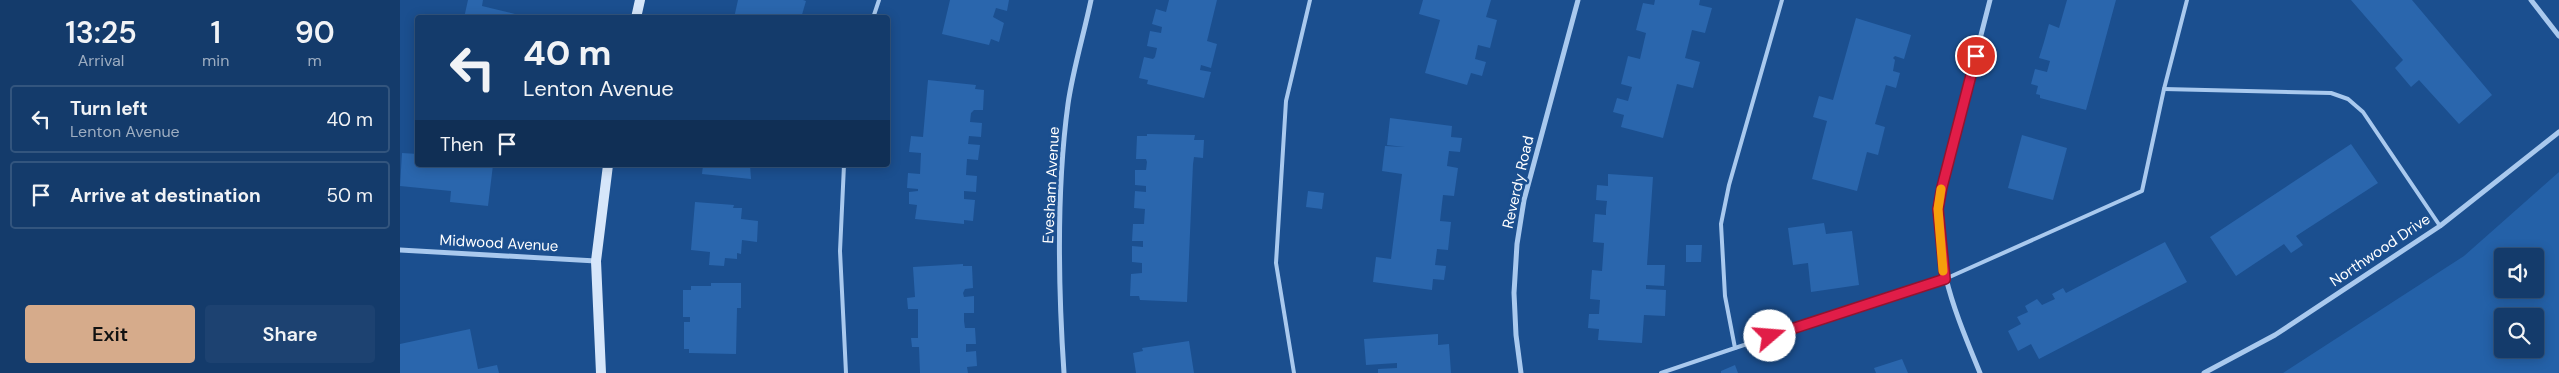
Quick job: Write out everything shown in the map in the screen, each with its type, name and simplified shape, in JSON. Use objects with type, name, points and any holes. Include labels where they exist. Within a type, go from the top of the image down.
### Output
[{"type":"main road","points":[[637,15],[640,0]]},
{"type":"main road","points":[[601,373],[596,261],[608,167]]},
{"type":"street","name":"Evesham Avenue","points":[[1064,373],[1060,298],[1062,154],[1068,102],[1091,0]]},
{"type":"street","name":"Reverdy Road","points":[[1521,373],[1514,293],[1516,244],[1524,200],[1578,0]]},
{"type":"street","points":[[1980,373],[1949,298],[1939,231],[1938,209],[1990,0]]},
{"type":"street","points":[[2530,0],[2559,36]]},
{"type":"street","name":"Northwood Drive","points":[[2204,373],[2275,335],[2440,226],[2559,132]]},
{"type":"street","name":"Midwood Avenue","points":[[400,250],[596,261]]},
{"type":"lane","points":[[874,15],[879,0]]},
{"type":"lane","points":[[1294,373],[1276,263],[1286,101],[1310,0]]},
{"type":"lane","points":[[1735,348],[1725,296],[1721,224],[1729,185],[1782,0]]},
{"type":"lane","points":[[1661,373],[1945,279],[2142,191],[2164,89],[2187,0]]},
{"type":"lane","points":[[2164,89],[2331,93],[2348,99],[2363,112],[2440,226]]},
{"type":"lane","points":[[844,167],[840,252],[846,373]]},
{"type":"shaded area","points":[[2559,172],[2559,373],[2283,373],[2464,256]]},
{"type":"building","points":[[468,0],[483,0],[482,6],[515,14],[515,15],[465,15]]},
{"type":"building","points":[[738,0],[806,1],[802,15],[735,15]]},
{"type":"building","points":[[950,0],[1009,0],[1007,11],[996,8],[993,17],[1004,23],[999,42],[991,39],[989,45],[942,34]]},
{"type":"building","points":[[1169,0],[1217,0],[1207,41],[1217,44],[1211,68],[1201,65],[1200,70],[1211,72],[1204,98],[1147,84],[1148,80],[1139,78],[1144,57],[1153,59],[1155,57],[1157,48],[1147,46],[1150,31],[1161,33],[1162,27],[1152,24],[1156,9],[1166,12]]},
{"type":"building","points":[[1423,0],[1491,0],[1486,17],[1497,20],[1490,48],[1478,45],[1475,59],[1486,62],[1482,76],[1471,73],[1467,85],[1425,73],[1440,20],[1419,14]]},
{"type":"building","points":[[1655,0],[1700,0],[1699,5],[1712,8],[1705,33],[1692,30],[1685,58],[1700,62],[1693,88],[1677,84],[1663,138],[1621,127],[1624,115],[1613,112],[1617,98],[1628,101],[1632,87],[1621,84],[1628,56],[1640,59],[1646,33],[1636,30],[1643,3],[1654,5]]},
{"type":"building","points":[[2067,0],[2116,0],[2086,110],[2040,98],[2040,95],[2036,94],[2038,86],[2031,84],[2035,69],[2047,72],[2050,61],[2039,58],[2049,24],[2059,28]]},
{"type":"building","points":[[2351,0],[2412,0],[2492,95],[2459,124],[2419,80],[2411,87],[2395,68],[2403,60]]},
{"type":"building","points":[[1856,18],[1911,35],[1904,59],[1895,56],[1893,58],[1895,60],[1893,71],[1900,73],[1896,88],[1886,85],[1875,124],[1885,127],[1878,155],[1867,152],[1857,191],[1812,179],[1827,121],[1813,117],[1819,96],[1833,100]]},
{"type":"building","points":[[928,80],[976,85],[975,89],[984,90],[983,110],[974,110],[971,113],[970,122],[982,123],[981,137],[969,136],[968,144],[980,145],[978,160],[967,159],[966,175],[977,176],[976,192],[964,191],[964,199],[975,200],[973,221],[964,220],[964,224],[915,219],[917,205],[909,204],[909,192],[918,191],[918,189],[907,188],[908,173],[920,174],[921,153],[909,152],[911,136],[923,137]]},
{"type":"building","points":[[1390,118],[1452,126],[1451,137],[1462,138],[1460,152],[1449,151],[1447,166],[1458,168],[1454,196],[1443,195],[1440,221],[1451,222],[1448,250],[1437,249],[1435,265],[1446,266],[1444,280],[1433,279],[1432,290],[1373,282],[1376,257],[1391,259],[1402,174],[1382,171],[1385,146],[1405,147],[1387,145]]},
{"type":"building","points":[[1147,134],[1195,135],[1194,140],[1204,140],[1203,158],[1194,157],[1193,164],[1187,302],[1140,300],[1139,296],[1130,296],[1131,274],[1142,273],[1142,263],[1132,262],[1132,246],[1143,247],[1143,241],[1132,241],[1133,224],[1144,224],[1145,209],[1134,208],[1135,191],[1146,192],[1146,186],[1135,185],[1135,170],[1146,170],[1147,162],[1146,159],[1136,159],[1137,136],[1147,136]]},
{"type":"building","points":[[2022,135],[2067,148],[2053,200],[2008,188]]},
{"type":"building","points":[[2351,144],[2378,183],[2296,236],[2303,245],[2291,253],[2284,244],[2236,276],[2210,237]]},
{"type":"building","points":[[402,153],[415,154],[415,167],[493,167],[488,206],[450,202],[451,191],[400,186]]},
{"type":"building","points":[[703,167],[750,167],[751,179],[702,174]]},
{"type":"building","points":[[1608,174],[1653,177],[1647,265],[1665,265],[1664,286],[1646,285],[1646,289],[1666,290],[1665,316],[1644,315],[1642,343],[1598,340],[1599,329],[1588,328],[1589,314],[1599,314],[1600,300],[1590,299],[1591,284],[1592,270],[1602,271],[1604,243],[1593,242],[1595,214],[1606,215],[1607,201],[1596,200],[1597,185],[1608,186]]},
{"type":"building","points":[[1308,191],[1324,193],[1322,209],[1306,207]]},
{"type":"building","points":[[695,202],[734,205],[733,208],[742,208],[741,219],[758,221],[757,242],[742,240],[741,254],[737,253],[737,259],[725,258],[724,266],[709,265],[710,252],[691,250]]},
{"type":"building","points":[[1824,223],[1826,234],[1852,231],[1859,285],[1811,292],[1808,263],[1793,265],[1788,228]]},
{"type":"building","points":[[2165,242],[2187,282],[2039,359],[2031,344],[2018,351],[2008,331],[2021,324],[2017,317],[2028,312],[2025,306],[2037,299],[2042,305],[2055,299],[2052,294],[2063,288],[2066,293]]},
{"type":"building","points":[[1686,245],[1702,245],[1701,262],[1686,262]]},
{"type":"building","points":[[963,264],[963,266],[972,266],[973,288],[965,289],[963,293],[964,297],[974,296],[974,313],[964,313],[964,321],[965,328],[975,328],[976,344],[966,344],[966,352],[976,351],[977,366],[967,367],[968,373],[920,373],[919,347],[912,347],[911,338],[918,338],[918,309],[908,309],[907,298],[915,297],[913,267]]},
{"type":"building","points":[[711,283],[741,283],[741,308],[737,308],[736,354],[689,353],[689,349],[684,349],[684,322],[690,322],[690,317],[683,317],[683,290],[691,290],[691,286],[711,286]]},
{"type":"building","points":[[470,329],[478,369],[497,365],[499,373],[400,373],[400,344]]},
{"type":"building","points":[[1438,334],[1438,345],[1449,344],[1451,373],[1378,373],[1378,369],[1397,368],[1397,363],[1366,365],[1364,339]]},
{"type":"building","points":[[1189,341],[1194,373],[1136,373],[1133,353],[1143,351],[1142,348]]},
{"type":"building","points":[[1902,359],[1908,373],[1876,373],[1874,368]]},
{"type":"building","points":[[1735,365],[1738,373],[1721,373],[1721,371]]},
{"type":"slow traffic","points":[[1941,189],[1938,209],[1943,271]]},
{"type":"route","points":[[1770,336],[1945,279],[1938,209],[1976,56]]}]
